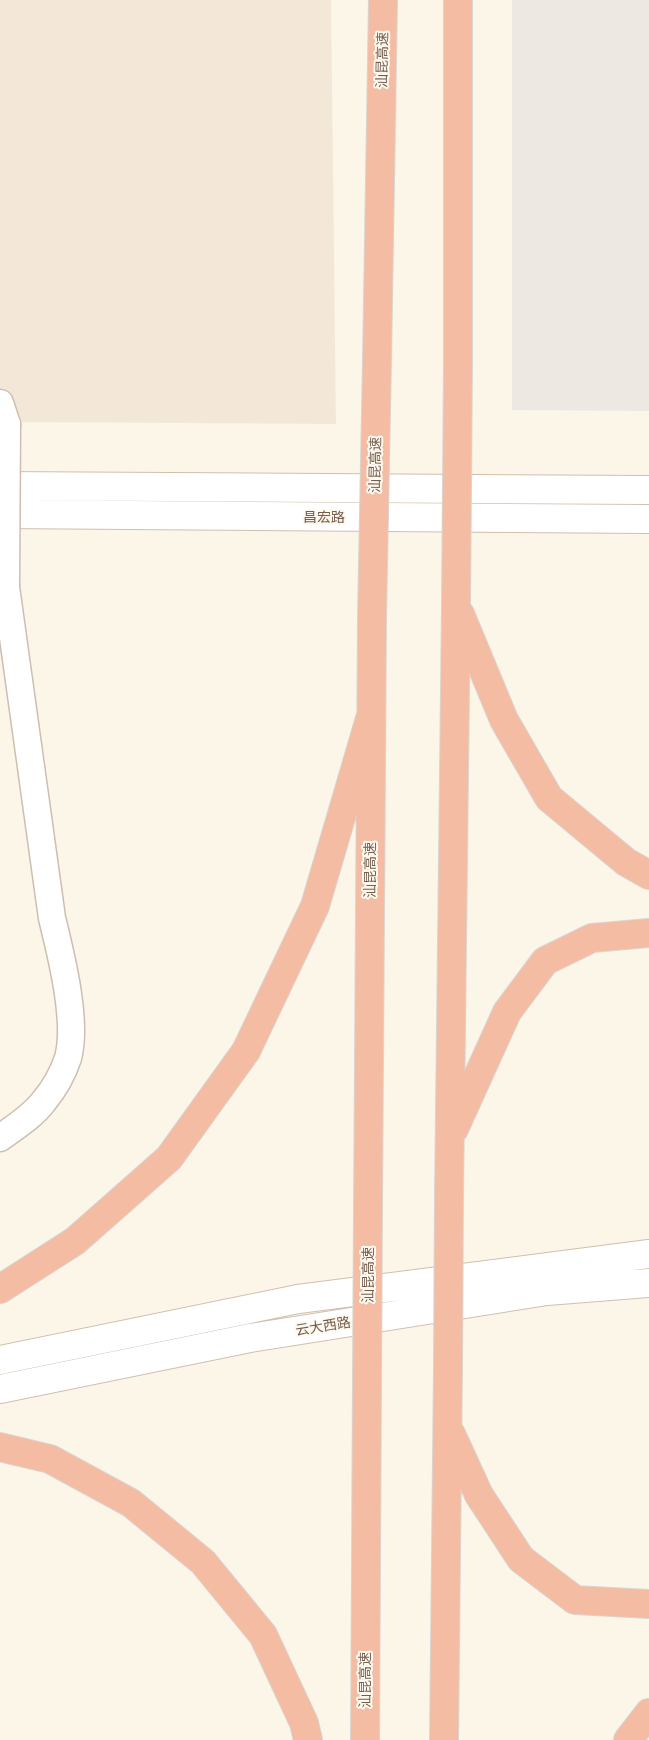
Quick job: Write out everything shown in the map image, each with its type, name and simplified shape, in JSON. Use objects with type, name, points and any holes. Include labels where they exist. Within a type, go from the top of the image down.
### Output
[{"type":"highway","name":"汕昆高速","points":[[365,1740],[372,616],[383,0]]},
{"type":"highway","points":[[444,1740],[458,363],[458,0]]},
{"type":"highway","points":[[456,605],[504,720],[549,798],[626,862],[649,875]]},
{"type":"highway","points":[[0,1289],[75,1241],[169,1158],[246,1051],[315,906],[371,715]]},
{"type":"highway","points":[[450,1137],[507,1012],[545,960],[592,938],[649,933]]},
{"type":"highway","points":[[447,1427],[479,1495],[521,1559],[575,1600],[649,1604]]},
{"type":"highway","points":[[0,1447],[50,1459],[131,1503],[203,1562],[263,1635],[304,1723],[308,1740]]},
{"type":"highway","points":[[628,1740],[649,1713]]},
{"type":"main road","points":[[0,486],[649,490]]},
{"type":"main road","name":"昌宏路","points":[[0,514],[649,519]]},
{"type":"main road","name":"云大西路","points":[[0,1360],[298,1299],[649,1254]]},
{"type":"main road","name":"云大西路","points":[[0,1389],[250,1338],[547,1291],[649,1283]]},
{"type":"street","points":[[0,1138],[43,1103],[58,1081],[68,1057],[71,1028],[64,964],[52,918],[6,587],[4,413]]},
{"type":"shaded area","points":[[0,0],[331,0],[336,424],[0,422]]},
{"type":"shaded area","points":[[512,0],[649,0],[649,411],[512,410]]}]
